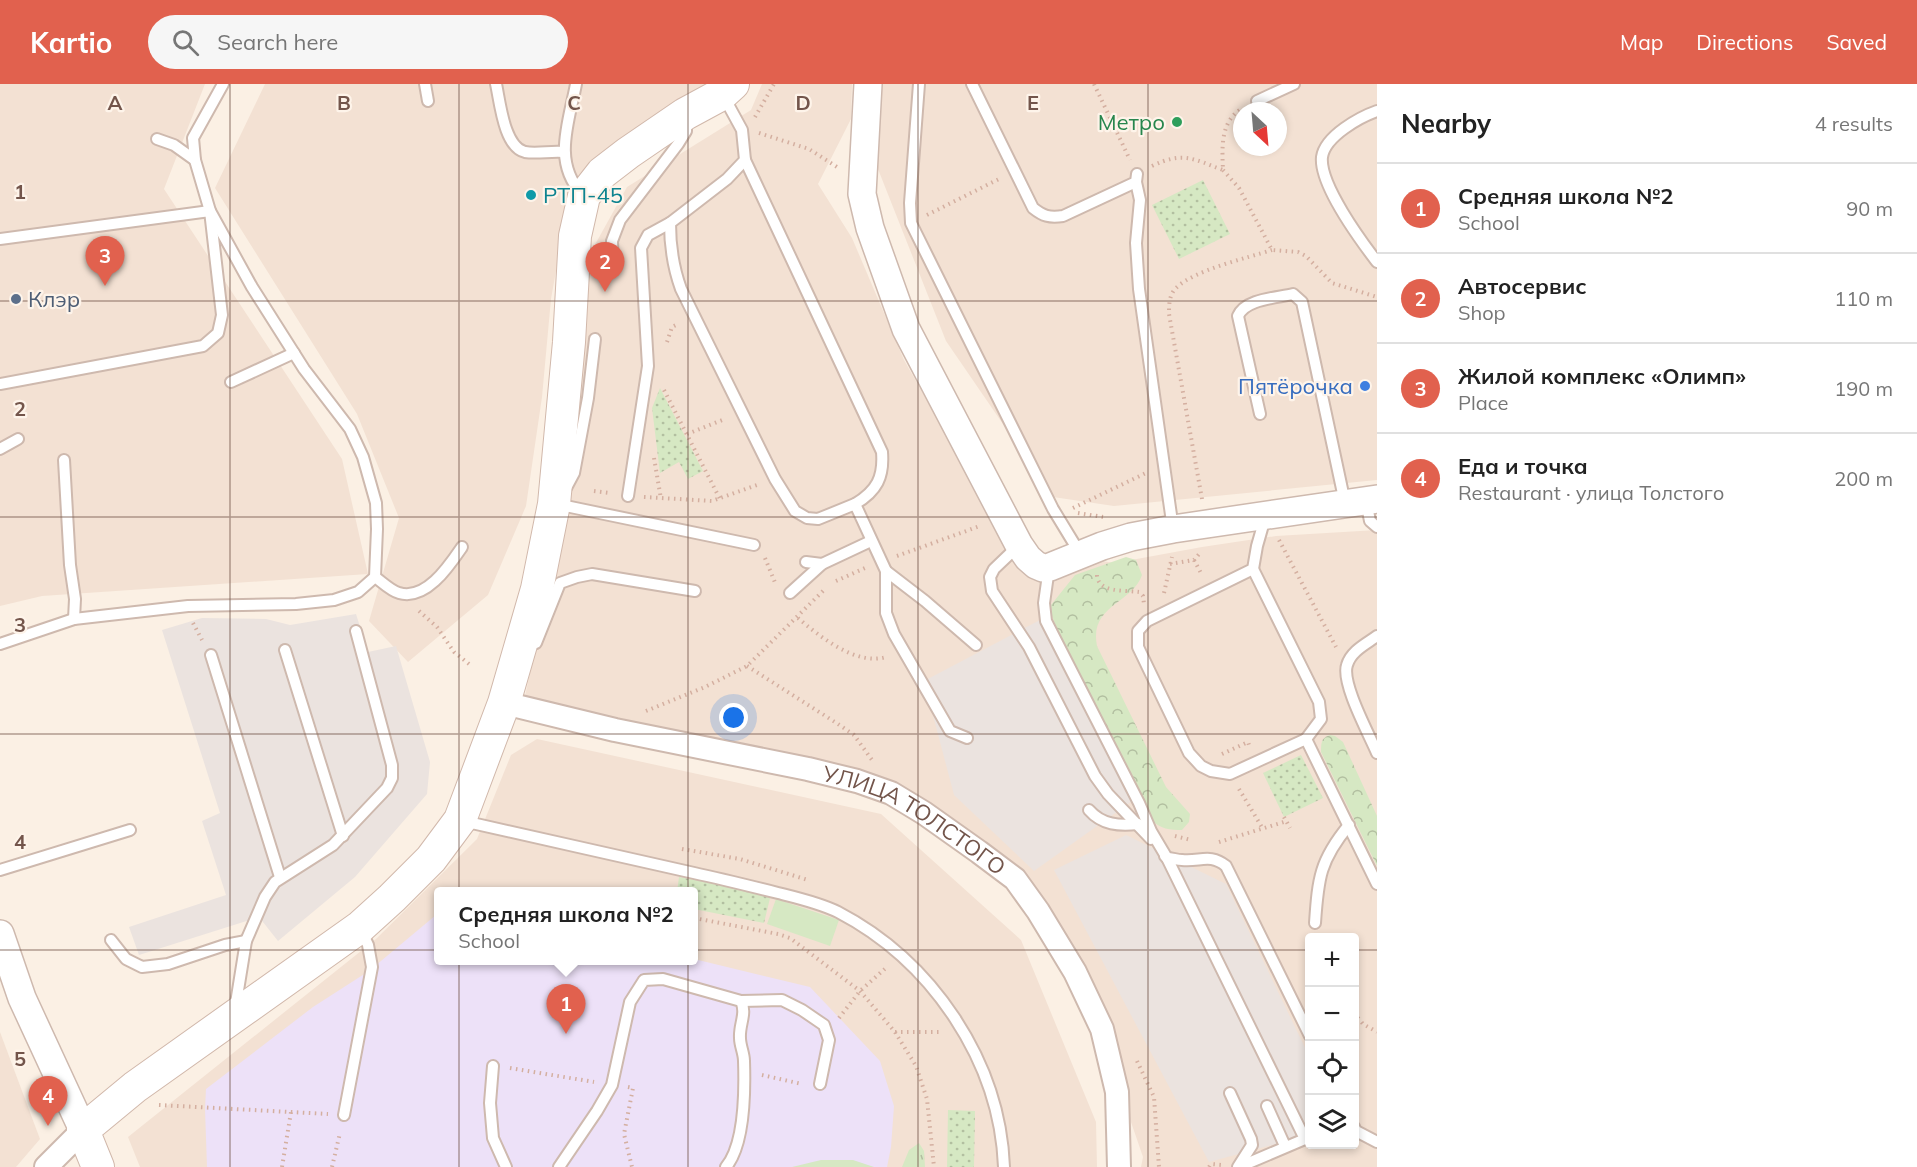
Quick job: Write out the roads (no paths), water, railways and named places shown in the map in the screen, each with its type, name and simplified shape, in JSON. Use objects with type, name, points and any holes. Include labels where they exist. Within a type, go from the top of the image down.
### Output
[{"type":"main road","points":[[98,1167],[83,1130],[135,1087],[360,927],[431,859],[460,820],[504,703],[537,589],[554,504],[570,342],[575,236],[584,196],[602,173],[686,114],[728,89]]},
{"type":"street","points":[[868,84],[862,194],[870,228],[906,329],[1019,545],[1036,566],[1050,567],[1131,537],[1363,501]]},
{"type":"street","name":"УЛИЦА ТОЛСТОГО","points":[[504,703],[615,730],[808,769],[856,781],[891,794],[924,813],[988,858],[1015,879],[1038,911],[1075,972],[1102,1029],[1117,1092],[1119,1167]]},
{"type":"street","points":[[0,934],[22,998],[83,1130],[46,1167]]},
{"type":"lane","points":[[0,644],[74,619],[183,607],[296,604],[334,600],[358,592],[375,577],[376,502],[363,457],[350,429],[294,353],[252,287],[210,211],[203,190],[195,160],[193,138],[223,84]]},
{"type":"lane","points":[[425,84],[428,101]]},
{"type":"lane","points":[[496,84],[506,130],[513,145],[527,152],[563,152]]},
{"type":"lane","points":[[576,84],[563,152],[571,180],[584,196]]},
{"type":"lane","points":[[920,84],[910,203],[911,223],[1053,509],[1081,555]]},
{"type":"lane","points":[[972,84],[1033,208],[1041,215],[1051,218],[1063,216],[1136,178],[1140,200],[1136,243],[1138,289],[1173,529]]},
{"type":"lane","points":[[1257,101],[1294,84]]},
{"type":"lane","points":[[670,223],[670,244],[675,275],[774,479],[795,511],[807,518],[818,519],[855,504],[874,489],[882,472],[882,452],[745,160],[747,130],[728,89]]},
{"type":"lane","points":[[1377,111],[1365,115],[1335,135],[1325,147],[1322,157],[1330,185],[1343,215],[1377,262]]},
{"type":"lane","points":[[613,264],[612,241],[620,220],[678,144],[686,131],[686,114]]},
{"type":"lane","points":[[157,139],[174,145],[195,160]]},
{"type":"lane","points":[[628,496],[648,366],[641,248],[648,235],[670,223],[727,179],[745,160]]},
{"type":"lane","points":[[0,239],[210,211]]},
{"type":"lane","points":[[0,384],[203,346],[218,333],[222,315],[210,211]]},
{"type":"lane","points":[[1260,414],[1238,316],[1241,309],[1248,305],[1293,294],[1302,302],[1363,501],[1370,521],[1377,527]]},
{"type":"lane","points":[[596,339],[574,473],[570,483],[554,504],[754,545]]},
{"type":"lane","points":[[231,382],[294,353]]},
{"type":"lane","points":[[0,449],[18,439]]},
{"type":"lane","points":[[64,460],[70,565],[75,599],[74,619]]},
{"type":"lane","points":[[855,504],[884,566],[975,645]]},
{"type":"lane","points":[[1253,569],[1160,615],[1138,631],[1138,648],[1189,753],[1201,766],[1211,771],[1230,774],[1306,739],[1321,719],[1319,702],[1253,569],[1266,515]]},
{"type":"lane","points":[[790,593],[822,564],[871,541]]},
{"type":"lane","points":[[1019,545],[994,569],[990,578],[992,591],[1029,647],[1095,777],[1167,858],[1182,861],[1211,858],[1226,866],[1305,1026]]},
{"type":"lane","points":[[375,577],[398,593],[415,593],[431,583],[451,564],[462,547]]},
{"type":"lane","points":[[806,562],[822,564]]},
{"type":"lane","points":[[884,566],[886,613],[894,634],[950,731],[967,738]]},
{"type":"lane","points":[[1050,567],[1044,603],[1046,621],[1305,1135]]},
{"type":"lane","points":[[534,651],[560,583],[592,574],[695,591]]},
{"type":"lane","points":[[233,1019],[246,941],[265,897],[280,877],[333,845],[343,836],[387,788],[392,778],[392,765],[356,631]]},
{"type":"lane","points":[[1377,636],[1359,648],[1346,665],[1345,679],[1377,753]]},
{"type":"lane","points":[[285,650],[343,836]]},
{"type":"lane","points":[[211,655],[280,877]]},
{"type":"lane","points":[[504,703],[517,689],[525,670]]},
{"type":"lane","points":[[1306,739],[1377,884]]},
{"type":"lane","points":[[1089,810],[1096,817],[1111,824],[1138,824]]},
{"type":"lane","points":[[460,820],[801,898],[836,911],[867,929],[900,954],[936,990],[963,1032],[979,1064],[999,1117],[1004,1167]]},
{"type":"lane","points":[[1315,922],[1323,864],[1335,842],[1349,825]]},
{"type":"lane","points":[[0,870],[130,830]]},
{"type":"lane","points":[[344,1115],[372,967],[368,945],[360,927]]},
{"type":"lane","points":[[111,940],[126,959],[142,967],[168,964],[225,945],[246,941]]},
{"type":"lane","points":[[559,1167],[597,1112],[612,1085],[630,1002],[644,980],[663,979],[741,1001],[782,1000],[802,1010],[824,1025],[829,1040],[820,1084]]},
{"type":"lane","points":[[726,1167],[739,1138],[743,1109],[744,1059],[740,1037],[745,1009],[741,1001]]},
{"type":"lane","points":[[494,1066],[490,1103],[493,1138],[506,1167]]},
{"type":"lane","points":[[1230,1093],[1252,1144],[1239,1167]]},
{"type":"lane","points":[[1267,1106],[1285,1146]]},
{"type":"lane","points":[[1359,1132],[1377,1142]]},
{"type":"lane","points":[[1239,1167],[1305,1140]]},
{"type":"lane","points":[[1269,1154],[1271,1167]]},
{"type":"place","name":"Метро","points":[[1177,122]]},
{"type":"place","name":"РТП-45","points":[[531,195]]},
{"type":"place","name":"Жилой комплекс «Олимп»","points":[[105,286]]},
{"type":"place","name":"Автосервис","points":[[605,292]]},
{"type":"place","name":"Клэр","points":[[16,299]]},
{"type":"place","name":"Пятёрочка","points":[[1365,386]]},
{"type":"place","name":"Средняя школа №2","points":[[566,1034]]},
{"type":"place","name":"Еда и точка","points":[[48,1126]]}]
